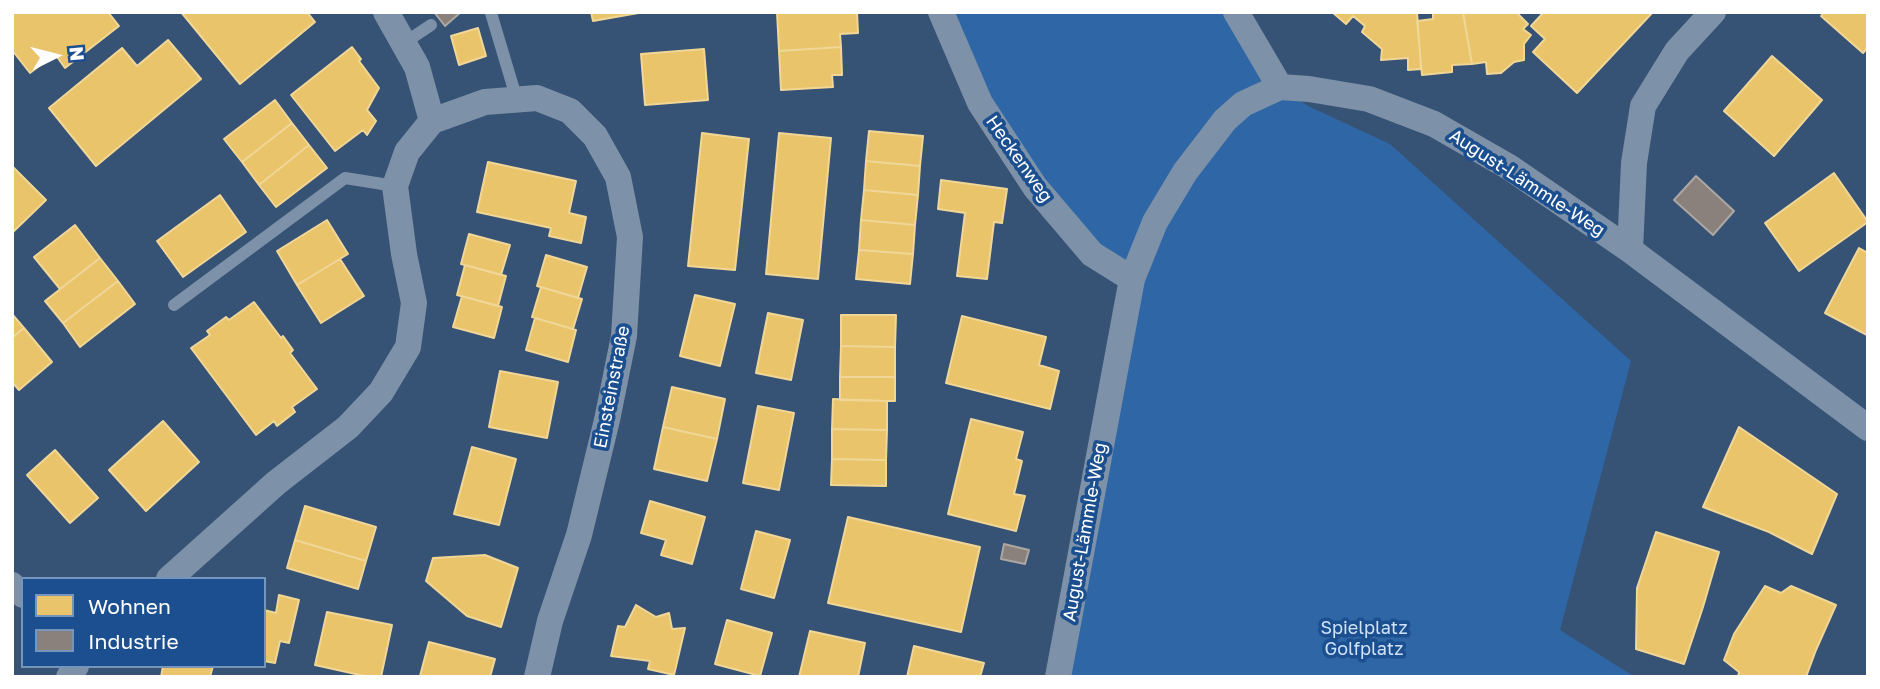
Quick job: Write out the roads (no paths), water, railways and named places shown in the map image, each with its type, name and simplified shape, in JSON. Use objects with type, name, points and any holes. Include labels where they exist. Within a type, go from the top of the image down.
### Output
[{"type":"street","points":[[171,577],[276,483],[348,427],[381,392],[408,347],[414,303],[395,186],[407,152],[432,121],[417,67],[386,12]]},
{"type":"street","name":"Heckenweg","points":[[941,12],[980,103],[1035,187],[1092,254],[1132,279]]},
{"type":"street","points":[[1236,12],[1280,88]]},
{"type":"street","points":[[1630,250],[1634,163],[1643,106],[1676,51],[1713,12]]},
{"type":"street","name":"August-Lämmle-Weg","points":[[1058,677],[1132,279],[1155,222],[1185,172],[1225,120],[1243,104],[1280,88],[1309,89],[1369,99],[1434,124],[1509,167],[1630,250],[1868,428]]},
{"type":"street","name":"Einsteinstraße","points":[[432,121],[485,102],[537,98],[570,111],[595,136],[618,177],[630,237],[624,336],[607,420],[579,535],[550,621],[537,677]]},
{"type":"lane","points":[[491,13],[517,100]]},
{"type":"lane","points":[[404,43],[431,25]]},
{"type":"lane","points":[[174,305],[345,178],[395,186]]},
{"type":"park label","name":"Spielplatz Golfplatz","points":[[1364,638]]}]
